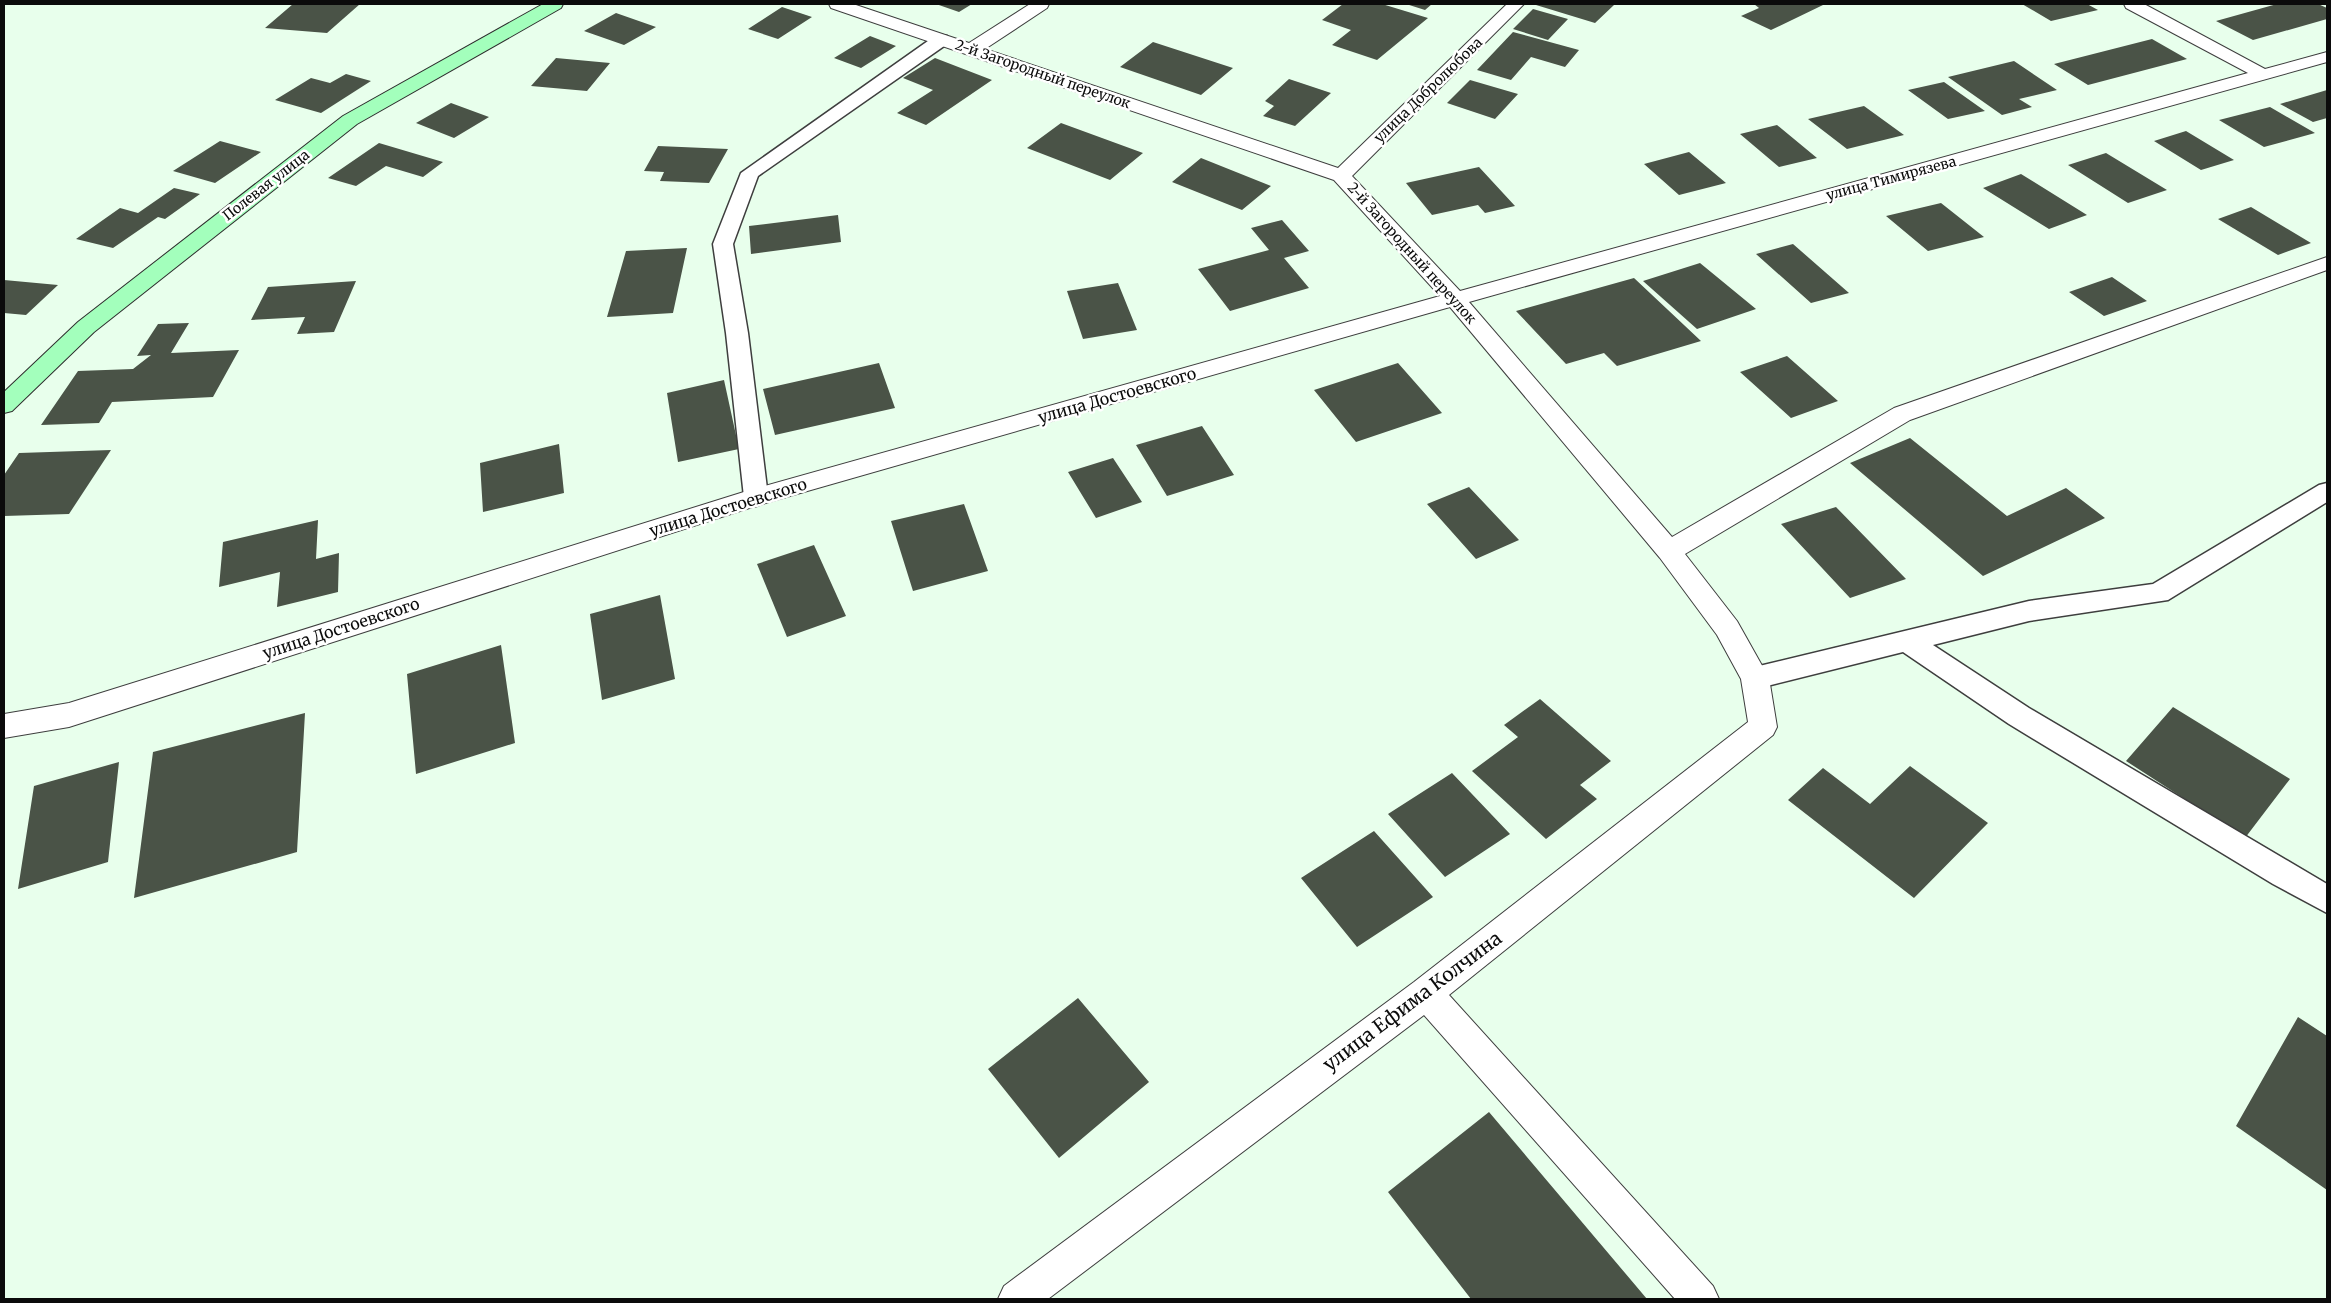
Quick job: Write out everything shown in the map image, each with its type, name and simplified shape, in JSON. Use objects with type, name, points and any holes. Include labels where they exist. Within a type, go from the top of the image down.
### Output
[{"type":"main road","name":"Полевая улица","points":[[4,405],[86,327],[350,120],[555,4]]},
{"type":"street","name":"2-й Загородный переулок","points":[[838,4],[1341,176],[1455,299],[1669,551],[1727,628],[1755,678]]},
{"type":"street","points":[[971,50],[1041,4]]},
{"type":"street","name":"улица Добролюбова","points":[[1341,176],[1516,4]]},
{"type":"street","points":[[2132,4],[2264,75]]},
{"type":"street","name":"улица Тимирязева","points":[[1455,299],[2327,57]]},
{"type":"street","points":[[1669,551],[1902,414],[2327,264]]},
{"type":"street","name":"улица Достоевского","points":[[4,726],[69,715],[756,497],[1455,299]]},
{"type":"street","name":"улица Ефима Колчина","points":[[1017,1299],[1426,993],[1763,727],[1755,678]]},
{"type":"street","points":[[1426,993],[1700,1299]]},
{"type":"lane","points":[[756,497],[737,333],[723,244],[750,173],[941,40]]},
{"type":"lane","points":[[1755,678],[2029,611],[2159,593],[2327,491]]},
{"type":"lane","points":[[1908,641],[2019,716],[2327,899]]},
{"type":"building","points":[[293,4],[360,4],[327,33],[265,28]]},
{"type":"building","points":[[936,4],[972,4],[959,12]]},
{"type":"building","points":[[1343,4],[1382,4],[1428,18],[1377,60],[1332,45],[1351,30],[1322,20]]},
{"type":"building","points":[[1406,4],[1432,4],[1425,10]]},
{"type":"building","points":[[1537,4],[1610,4],[1614,5],[1595,23]]},
{"type":"building","points":[[1754,4],[1823,5],[1771,30],[1741,16],[1759,8]]},
{"type":"building","points":[[2022,4],[2087,4],[2098,10],[2051,21]]},
{"type":"building","points":[[2277,4],[2318,4],[2327,8],[2327,19],[2253,40],[2216,21]]},
{"type":"building","points":[[782,7],[812,17],[778,39],[748,29]]},
{"type":"building","points":[[1533,9],[1568,19],[1548,40],[1513,29]]},
{"type":"building","points":[[616,13],[656,27],[624,45],[584,31]]},
{"type":"building","points":[[1513,32],[1579,50],[1565,67],[1531,57],[1511,80],[1477,70]]},
{"type":"building","points":[[870,36],[896,46],[861,68],[834,58]]},
{"type":"building","points":[[2152,39],[2187,59],[2088,85],[2054,64]]},
{"type":"building","points":[[1153,42],[1233,68],[1201,95],[1120,67]]},
{"type":"building","points":[[556,58],[610,63],[587,91],[531,86]]},
{"type":"building","points":[[935,58],[992,80],[926,125],[897,113],[933,90],[903,78]]},
{"type":"building","points":[[2014,61],[2057,90],[2019,99],[2032,107],[2002,115],[1948,77]]},
{"type":"building","points":[[346,74],[371,81],[321,113],[275,100],[311,78],[330,83]]},
{"type":"building","points":[[1289,79],[1331,93],[1295,126],[1263,116],[1274,106],[1265,101]]},
{"type":"building","points":[[1470,80],[1518,94],[1495,119],[1447,103]]},
{"type":"building","points":[[1944,82],[1985,111],[1948,119],[1908,90]]},
{"type":"building","points":[[2327,90],[2327,118],[2313,122],[2280,104]]},
{"type":"building","points":[[451,103],[489,117],[454,138],[416,123]]},
{"type":"building","points":[[1864,106],[1904,135],[1847,149],[1808,119]]},
{"type":"building","points":[[2270,107],[2315,133],[2264,147],[2219,120]]},
{"type":"building","points":[[1061,123],[1143,153],[1110,180],[1027,148]]},
{"type":"building","points":[[1777,125],[1817,158],[1779,167],[1740,134]]},
{"type":"building","points":[[2186,131],[2234,160],[2201,170],[2154,141]]},
{"type":"building","points":[[220,141],[261,152],[215,183],[173,171]]},
{"type":"building","points":[[379,143],[443,162],[423,177],[386,166],[356,186],[328,178]]},
{"type":"building","points":[[658,146],[728,149],[709,183],[660,181],[664,172],[644,171]]},
{"type":"building","points":[[1689,152],[1726,183],[1679,195],[1644,164]]},
{"type":"building","points":[[2106,153],[2167,190],[2128,203],[2068,165]]},
{"type":"building","points":[[1201,158],[1271,186],[1242,210],[1172,182]]},
{"type":"building","points":[[1479,167],[1515,206],[1485,213],[1478,205],[1432,215],[1406,183]]},
{"type":"building","points":[[2021,174],[2087,215],[2049,229],[1983,188]]},
{"type":"building","points":[[174,188],[200,194],[165,219],[158,217],[113,248],[76,239],[120,208],[138,213]]},
{"type":"building","points":[[1941,203],[1984,237],[1928,251],[1886,216]]},
{"type":"building","points":[[2251,207],[2311,243],[2278,255],[2218,219]]},
{"type":"building","points":[[838,215],[841,242],[751,254],[749,226]]},
{"type":"building","points":[[1282,220],[1309,251],[1284,258],[1309,288],[1230,311],[1198,269],[1269,250],[1251,228]]},
{"type":"building","points":[[1793,244],[1849,293],[1811,303],[1756,254]]},
{"type":"building","points":[[687,248],[673,313],[607,317],[626,251]]},
{"type":"building","points":[[1700,263],[1756,309],[1697,329],[1643,281]]},
{"type":"building","points":[[2112,277],[2147,301],[2104,316],[2069,292]]},
{"type":"building","points":[[1634,278],[1701,341],[1617,366],[1604,353],[1566,364],[1516,311]]},
{"type":"building","points":[[4,280],[58,285],[26,315],[4,313]]},
{"type":"building","points":[[356,281],[334,332],[297,334],[305,317],[251,320],[268,287]]},
{"type":"building","points":[[1118,283],[1137,330],[1083,339],[1067,291]]},
{"type":"building","points":[[189,323],[171,353],[239,350],[213,397],[112,402],[99,423],[41,425],[78,371],[133,369],[151,355],[137,356],[158,324]]},
{"type":"building","points":[[1787,356],[1838,401],[1791,418],[1740,372]]},
{"type":"building","points":[[879,363],[895,408],[775,435],[763,389]]},
{"type":"building","points":[[1398,363],[1442,413],[1356,442],[1314,390]]},
{"type":"building","points":[[724,380],[739,449],[678,462],[667,393]]},
{"type":"building","points":[[1202,426],[1234,475],[1167,496],[1136,445]]},
{"type":"building","points":[[1910,438],[2007,516],[2066,488],[2105,518],[1983,576],[1850,463]]},
{"type":"building","points":[[559,444],[564,493],[483,512],[480,463]]},
{"type":"building","points":[[111,450],[69,514],[4,516],[4,475],[19,453]]},
{"type":"building","points":[[1113,458],[1142,502],[1096,518],[1068,472]]},
{"type":"building","points":[[1469,487],[1519,540],[1476,559],[1427,504]]},
{"type":"building","points":[[964,504],[988,571],[913,591],[891,521]]},
{"type":"building","points":[[1836,507],[1906,579],[1850,598],[1781,524]]},
{"type":"building","points":[[318,520],[316,559],[339,553],[338,592],[277,607],[280,572],[219,587],[223,542]]},
{"type":"building","points":[[814,545],[846,616],[787,637],[757,564]]},
{"type":"building","points":[[660,595],[675,679],[602,700],[590,614]]},
{"type":"building","points":[[501,645],[515,743],[416,774],[407,674]]},
{"type":"building","points":[[1540,699],[1611,761],[1580,785],[1597,799],[1546,839],[1472,771],[1518,737],[1504,725]]},
{"type":"building","points":[[2173,707],[2290,779],[2245,838],[2126,761]]},
{"type":"building","points":[[305,713],[297,852],[134,898],[153,752]]},
{"type":"building","points":[[119,762],[108,862],[18,889],[34,786]]},
{"type":"building","points":[[1910,766],[1988,823],[1914,898],[1788,800],[1823,768],[1870,804]]},
{"type":"building","points":[[1452,773],[1510,834],[1445,877],[1388,814]]},
{"type":"building","points":[[1374,831],[1433,897],[1357,947],[1301,878]]},
{"type":"building","points":[[1078,998],[1149,1082],[1059,1158],[988,1069]]},
{"type":"building","points":[[2298,1017],[2327,1036],[2327,1190],[2236,1126]]},
{"type":"building","points":[[1489,1112],[1647,1299],[1471,1299],[1388,1192]]}]
